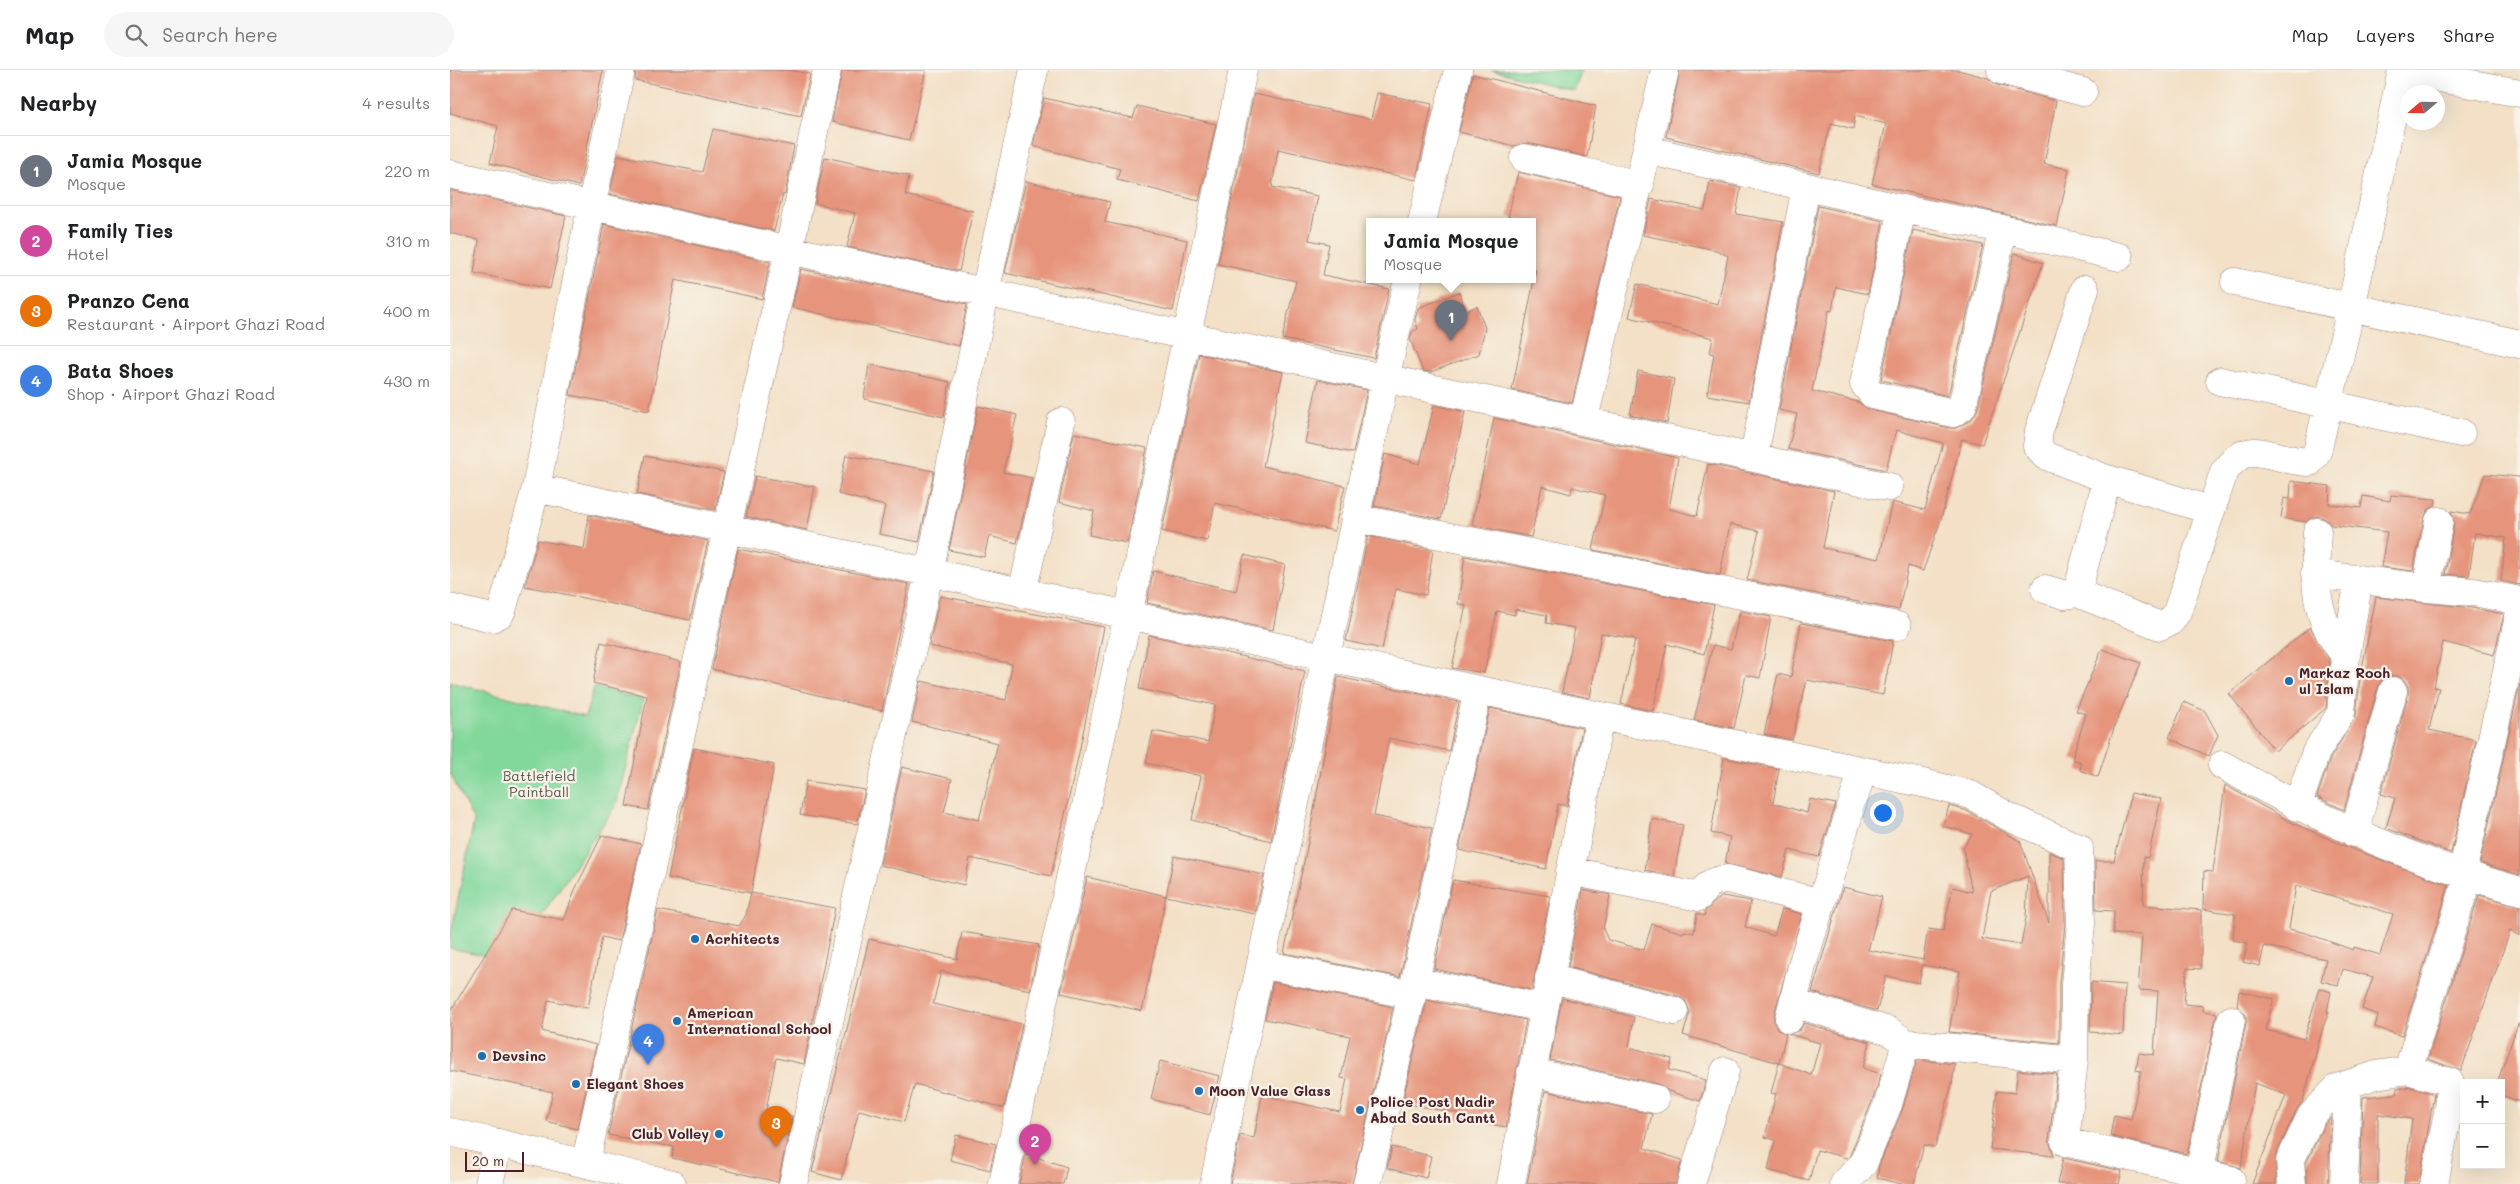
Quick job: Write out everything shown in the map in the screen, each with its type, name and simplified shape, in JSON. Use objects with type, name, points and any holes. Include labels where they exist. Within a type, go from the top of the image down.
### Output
[{"type":"street","points":[[450,608],[492,618],[500,614],[536,488],[621,70]]},
{"type":"street","points":[[588,1164],[589,1147],[725,529],[789,250],[827,70]]},
{"type":"street","points":[[793,1184],[929,573],[985,293],[1034,70]]},
{"type":"street","points":[[1002,1184],[1128,615],[1243,70]]},
{"type":"street","points":[[1423,218],[1458,70]]},
{"type":"street","points":[[1584,420],[1640,185],[1665,70]]},
{"type":"street","points":[[2001,70],[2082,92]]},
{"type":"street","points":[[2045,589],[2065,595],[2076,593],[2160,626],[2171,622],[2177,612],[2224,472],[2240,454],[2251,451],[2300,462],[2310,462],[2318,452],[2352,308],[2402,71],[2520,93]]},
{"type":"street","points":[[1648,150],[1902,209],[2003,229],[2119,257]]},
{"type":"street","points":[[1524,158],[1640,185]]},
{"type":"street","points":[[450,174],[985,293],[1754,456],[1890,487]]},
{"type":"street","points":[[1754,456],[1806,187]]},
{"type":"street","points":[[1902,209],[1864,384],[1873,395],[1945,413],[1953,413],[1962,407],[2003,229]]},
{"type":"street","points":[[2234,282],[2520,344]]},
{"type":"street","points":[[1214,1184],[1355,518],[1407,283]]},
{"type":"street","points":[[2085,289],[2039,431],[2037,446],[2046,456],[2107,479],[2210,510]]},
{"type":"street","points":[[2220,381],[2461,433]]},
{"type":"street","points":[[1022,593],[1061,422]]},
{"type":"street","points":[[2076,593],[2107,479]]},
{"type":"street","points":[[536,488],[1862,772],[1928,784],[1971,795],[2009,817],[2079,848],[2081,924],[2076,984],[2074,1060],[2065,1142],[2231,1180],[2230,1184]]},
{"type":"street","points":[[1355,518],[1897,626]]},
{"type":"street","points":[[2426,588],[2439,521]]},
{"type":"street","points":[[2317,532],[2315,574],[2322,617],[2334,643],[2346,656]]},
{"type":"street","points":[[2315,574],[2474,592],[2520,601]]},
{"type":"street","points":[[2297,807],[2316,752],[2340,713],[2346,656],[2358,579]]},
{"type":"street","points":[[2408,1070],[2465,876],[2520,612]]},
{"type":"street","points":[[1367,1184],[1414,988],[1478,690]]},
{"type":"street","points":[[2354,833],[2393,692]]},
{"type":"street","points":[[1511,1184],[1600,716]]},
{"type":"street","points":[[2222,765],[2297,807],[2354,833],[2465,876],[2520,891]]},
{"type":"street","points":[[1862,772],[1821,902],[1791,1011],[1889,1031],[1906,1043],[2074,1060]]},
{"type":"street","points":[[1570,870],[1699,897],[1706,886],[1716,880],[1728,880],[1821,902]]},
{"type":"street","points":[[1261,964],[1543,1008]]},
{"type":"street","points":[[1549,978],[1674,1011]]},
{"type":"street","points":[[2199,1173],[2230,1020]]},
{"type":"street","points":[[1844,1184],[1863,1164],[1888,1104],[1906,1043]]},
{"type":"street","points":[[2292,1184],[2290,1161],[2311,1116],[2337,1088],[2376,1075],[2408,1070],[2450,1082],[2448,1112],[2434,1184]]},
{"type":"street","points":[[1691,1184],[1725,1071]]},
{"type":"street","points":[[1531,1072],[1655,1099]]},
{"type":"street","points":[[2344,1184],[2348,1085]]},
{"type":"street","points":[[450,1132],[672,1184]]},
{"type":"street","points":[[488,1184],[498,1143]]},
{"type":"green space","points":[[1491,70],[1582,70],[1574,91]]},
{"type":"green space","name":"Battlefield Paintball","points":[[450,682],[585,717],[594,687],[643,700],[616,805],[511,961],[450,948],[450,938],[474,821],[450,773]]},
{"type":"building","points":[[450,70],[603,70],[579,186],[490,163],[498,126],[450,113]]},
{"type":"building","points":[[636,70],[788,70],[810,74],[801,116],[635,80]]},
{"type":"building","points":[[842,70],[926,70],[909,140],[832,122]]},
{"type":"building","points":[[1680,70],[1958,70],[1988,78],[1997,85],[2056,101],[2044,164],[2069,169],[2057,226],[1872,184],[1886,124],[1855,116],[1853,129],[1831,123],[1819,173],[1666,137]]},
{"type":"building","points":[[1473,74],[1596,106],[1587,157],[1528,143],[1514,146],[1459,132]]},
{"type":"building","points":[[1377,93],[1432,104],[1416,180],[1278,149],[1272,187],[1318,196],[1309,240],[1329,244],[1323,275],[1389,289],[1374,358],[1282,339],[1296,281],[1218,264],[1254,94],[1371,119]]},
{"type":"building","points":[[1044,98],[1133,118],[1137,106],[1216,124],[1199,201],[1117,180],[1120,169],[1033,146]]},
{"type":"building","points":[[713,129],[794,146],[785,195],[783,194],[774,231],[610,194],[618,155],[702,172]]},
{"type":"building","points":[[825,157],[909,176],[905,195],[973,211],[959,271],[847,247],[855,213],[815,203]]},
{"type":"building","points":[[1518,172],[1620,196],[1572,403],[1512,390],[1533,283],[1536,283],[1536,218],[1508,217]]},
{"type":"building","points":[[1026,181],[1110,202],[1105,222],[1187,240],[1173,311],[1005,273]]},
{"type":"building","points":[[1710,181],[1741,188],[1736,214],[1783,222],[1749,402],[1707,395],[1714,354],[1710,353],[1713,338],[1629,317],[1637,284],[1718,304],[1728,256],[1716,250],[1643,235],[1651,199],[1705,210]]},
{"type":"building","points":[[450,190],[566,216],[550,289],[474,273],[479,240],[450,233]]},
{"type":"building","points":[[1818,206],[1883,221],[1868,294],[1836,287],[1832,311],[1829,310],[1812,391],[1858,402],[1870,410],[1950,428],[1956,428],[1971,420],[1977,411],[2014,253],[2043,263],[1982,444],[1962,439],[1941,519],[1923,571],[1908,566],[1899,610],[1747,580],[1759,531],[1730,524],[1720,575],[1593,550],[1605,495],[1572,487],[1571,494],[1542,486],[1531,537],[1472,525],[1494,418],[1678,458],[1669,509],[1697,516],[1708,464],[1834,491],[1823,548],[1879,559],[1892,502],[1925,510],[1943,443],[1896,430],[1886,470],[1788,449],[1797,414],[1779,410]]},
{"type":"building","points":[[604,224],[770,262],[762,299],[675,280],[649,411],[570,395]]},
{"type":"building","points":[[1913,230],[1983,245],[1948,396],[1881,380]]},
{"type":"building","points":[[801,269],[967,304],[959,346],[792,307]]},
{"type":"building","points":[[1459,292],[1466,311],[1477,306],[1485,328],[1479,354],[1431,372],[1423,371],[1410,339],[1412,332],[1418,329],[1415,320],[1418,308]]},
{"type":"building","points":[[1199,354],[1283,372],[1263,466],[1345,486],[1334,531],[1215,503],[1207,541],[1162,531]]},
{"type":"building","points":[[869,364],[950,382],[944,417],[864,399]]},
{"type":"building","points":[[1638,371],[1674,379],[1667,423],[1630,415]]},
{"type":"building","points":[[1318,380],[1367,390],[1353,453],[1305,443]]},
{"type":"building","points":[[1434,405],[1465,412],[1441,519],[1374,506],[1385,454],[1420,464]]},
{"type":"building","points":[[978,406],[1017,415],[1003,472],[1032,478],[1017,543],[989,536],[984,557],[949,550]]},
{"type":"building","points":[[1074,433],[1147,448],[1127,543],[1089,535],[1094,511],[1059,502]]},
{"type":"building","points":[[846,455],[934,471],[919,542],[879,534],[885,506],[838,494]]},
{"type":"building","points":[[645,456],[724,472],[715,510],[637,494]]},
{"type":"building","points":[[2485,474],[2520,477],[2520,585],[2501,581],[2506,538],[2475,533],[2469,576],[2445,574],[2454,524],[2451,511],[2470,514]]},
{"type":"building","points":[[755,476],[815,487],[807,530],[746,517]]},
{"type":"building","points":[[2291,481],[2330,486],[2329,504],[2361,508],[2363,496],[2390,501],[2391,495],[2436,499],[2435,506],[2428,510],[2424,518],[2413,571],[2381,567],[2387,532],[2331,525],[2326,519],[2318,516],[2310,518],[2306,522],[2281,518],[2284,498],[2290,499]]},
{"type":"building","points":[[589,515],[708,541],[690,620],[525,586],[538,540],[584,549]]},
{"type":"building","points":[[1368,536],[1433,550],[1426,595],[1396,589],[1382,649],[1346,641]]},
{"type":"building","points":[[738,549],[909,584],[882,711],[712,669]]},
{"type":"building","points":[[1244,555],[1285,565],[1273,630],[1147,603],[1153,571],[1236,591]]},
{"type":"building","points":[[1465,556],[1714,605],[1704,654],[1667,644],[1653,711],[1621,704],[1635,639],[1601,633],[1590,698],[1562,692],[1575,628],[1546,623],[1547,615],[1515,609],[1515,615],[1497,611],[1484,673],[1452,668],[1466,605],[1458,604]]},
{"type":"building","points":[[940,596],[1104,627],[1079,753],[1051,876],[970,858],[964,885],[880,865],[902,767],[952,779],[944,812],[979,820],[998,743],[912,722],[921,681],[1006,700],[1012,664],[929,646]]},
{"type":"building","points":[[2376,597],[2472,608],[2504,614],[2494,655],[2443,642],[2434,687],[2439,688],[2429,730],[2476,740],[2451,853],[2386,828],[2395,798],[2381,794],[2408,695],[2408,687],[2404,680],[2398,676],[2389,676],[2382,680],[2378,687],[2344,810],[2317,797],[2330,759],[2356,715],[2360,679]]},
{"type":"building","points":[[1740,611],[1771,617],[1760,678],[1746,675],[1734,728],[1694,720],[1713,645],[1731,649]]},
{"type":"building","points":[[1801,623],[1893,641],[1883,695],[1807,680],[1792,740],[1764,734],[1778,674],[1791,677]]},
{"type":"building","name":"Markaz Rooh ul Islam","points":[[2310,627],[2330,661],[2330,665],[2325,669],[2329,674],[2326,708],[2275,751],[2229,694]]},
{"type":"building","points":[[1149,635],[1305,671],[1271,841],[1192,820],[1201,776],[1146,763],[1153,731],[1208,742],[1215,705],[1139,689]]},
{"type":"building","points":[[601,642],[681,662],[648,810],[626,806],[647,696],[593,683]]},
{"type":"building","points":[[2102,649],[2141,663],[2116,722],[2098,777],[2080,770],[2081,762],[2072,759],[2086,714],[2076,711]]},
{"type":"building","points":[[1338,677],[1459,702],[1449,751],[1389,738],[1374,816],[1432,828],[1400,977],[1284,953],[1308,843]]},
{"type":"building","points":[[2520,684],[2520,875],[2480,863]]},
{"type":"building","points":[[2184,702],[2205,711],[2218,735],[2209,756],[2169,738]]},
{"type":"building","points":[[1490,708],[1582,728],[1567,806],[1558,804],[1546,869],[1459,850]]},
{"type":"building","points":[[694,748],[774,765],[751,893],[668,878]]},
{"type":"building","points":[[1724,758],[1779,769],[1773,803],[1807,813],[1810,799],[1836,804],[1819,857],[1789,850],[1782,877],[1725,864],[1730,837],[1711,833]]},
{"type":"building","points":[[806,781],[865,790],[857,824],[800,815]]},
{"type":"building","points":[[2225,785],[2291,822],[2349,848],[2449,885],[2402,1036],[2375,1027],[2378,1015],[2362,1009],[2373,977],[2343,969],[2338,985],[2321,981],[2326,959],[2264,946],[2260,966],[2243,962],[2248,943],[2233,940],[2235,914],[2203,909],[2204,871],[2213,872]],"holes":[[[2296,885],[2393,914],[2380,955],[2354,947],[2353,950],[2289,929]]]},
{"type":"building","points":[[2131,793],[2161,799],[2148,858],[2144,857],[2143,905],[2201,910],[2201,969],[2187,968],[2184,1004],[2204,1006],[2203,1011],[2217,1013],[2187,1154],[2110,1136],[2114,1115],[2131,1119],[2141,1071],[2136,1070],[2139,1053],[2154,1055],[2158,991],[2138,990],[2142,935],[2113,934],[2114,911],[2096,910],[2095,861],[2114,861]]},
{"type":"building","points":[[1949,806],[1965,810],[2020,841],[2049,923],[2049,852],[2064,858],[2065,923],[2059,984],[2059,1043],[1949,1032],[1960,971],[1923,965],[1919,983],[1886,976],[1877,1011],[1812,992],[1843,887],[1882,897],[1868,950],[1923,960],[1928,929],[1943,931],[1953,887],[1972,892],[1963,848],[1972,834],[1943,826]],"holes":[[[2028,876],[2026,918],[2021,945],[1982,939],[1991,891]]]},
{"type":"building","points":[[1652,819],[1683,825],[1674,876],[1645,870]]},
{"type":"building","points":[[602,835],[641,844],[619,941],[602,937],[588,1008],[548,1000],[542,1031],[596,1045],[577,1129],[546,1121],[553,1092],[450,1071],[450,1012],[512,910],[564,920],[575,890]]},
{"type":"building","points":[[1174,856],[1264,875],[1255,914],[1166,896]]},
{"type":"building","points":[[1087,877],[1166,896],[1142,1011],[1061,993]]},
{"type":"building","points":[[1453,880],[1550,896],[1532,990],[1434,969]]},
{"type":"building","points":[[1583,890],[1610,895],[1603,929],[1608,940],[1644,950],[1652,924],[1683,933],[1684,931],[1694,933],[1697,913],[1704,916],[1705,911],[1722,896],[1751,901],[1745,927],[1774,936],[1782,909],[1802,914],[1774,1015],[1774,1023],[1778,1030],[1786,1034],[1779,1063],[1683,1035],[1690,1012],[1685,1000],[1678,996],[1568,967]]},
{"type":"building","points":[[751,893],[835,908],[804,1064],[776,1058],[766,1110],[792,1116],[778,1182],[672,1158],[674,1147],[608,1135],[658,910],[739,926],[746,915]]},
{"type":"building","points":[[2479,895],[2520,906],[2520,936],[2510,931],[2461,1071],[2428,1059]]},
{"type":"building","points":[[962,932],[1039,945],[1030,990],[941,971],[933,1004],[1022,1024],[1004,1108],[915,1084],[904,1122],[859,1110],[841,1180],[812,1172],[869,939],[957,959]]},
{"type":"building","points":[[1273,982],[1393,1007],[1352,1184],[1230,1184],[1240,1135],[1254,1138],[1262,1095],[1340,1112],[1347,1079],[1341,1078],[1350,1036],[1265,1019]]},
{"type":"building","points":[[2091,982],[2125,985],[2123,1035],[2090,1032]]},
{"type":"building","points":[[2319,988],[2331,992],[2327,1012],[2329,1012],[2323,1027],[2303,1101],[2297,1109],[2276,1155],[2276,1184],[2252,1184],[2286,1095],[2255,1083],[2241,1168],[2218,1161],[2246,1023],[2246,1015],[2237,1006],[2239,991],[2274,999],[2265,1030],[2304,1039]]},
{"type":"building","points":[[1562,998],[1634,1017],[1629,1047],[1672,1059],[1669,1070],[1706,1080],[1700,1101],[1668,1091],[1658,1084],[1550,1060]]},
{"type":"building","points":[[1427,1000],[1526,1020],[1506,1127],[1457,1119],[1458,1113],[1402,1103]]},
{"type":"building","points":[[1804,1023],[1870,1042],[1863,1068],[1881,1074],[1850,1155],[1847,1158],[1817,1150],[1809,1181],[1768,1170],[1775,1140],[1765,1137],[1776,1094],[1771,1093],[1779,1063],[1811,1075],[1820,1043],[1789,1034],[1800,1030]]},
{"type":"building","points":[[2518,1024],[2520,1024],[2520,1102],[2505,1096],[2505,1079],[2498,1079]]},
{"type":"building","points":[[1917,1060],[1955,1064],[1952,1084],[1935,1147],[1924,1145],[1914,1184],[1901,1184],[1877,1178],[1879,1166],[1903,1108]]},
{"type":"building","points":[[1160,1061],[1220,1076],[1210,1115],[1151,1099]]},
{"type":"building","points":[[2018,1070],[2057,1074],[2049,1140],[2054,1156],[1990,1149],[1997,1091],[2015,1093]]},
{"type":"building","points":[[2407,1086],[2434,1094],[2419,1184],[2404,1184],[2412,1119],[2378,1114],[2378,1184],[2360,1184],[2363,1097],[2396,1094],[2397,1088],[2407,1088]]},
{"type":"building","points":[[1545,1091],[1652,1114],[1644,1148],[1682,1160],[1676,1184],[1527,1184]]},
{"type":"building","points":[[2331,1117],[2328,1184],[2307,1184],[2306,1164],[2324,1125]]},
{"type":"building","points":[[956,1135],[996,1144],[990,1170],[950,1160]]},
{"type":"building","points":[[1392,1147],[1431,1156],[1426,1178],[1387,1168]]},
{"type":"building","points":[[1026,1154],[1067,1167],[1063,1184],[1019,1184]]},
{"type":"building","points":[[2063,1158],[2122,1171],[2119,1184],[2057,1184]]},
{"type":"place","name":"Jamia Mosque","points":[[1451,341]]},
{"type":"place","name":"Markaz Rooh ul Islam","points":[[2289,681]]},
{"type":"place","name":"Acrhitects","points":[[695,939]]},
{"type":"place","name":"American International School","points":[[677,1021]]},
{"type":"place","name":"Devsinc","points":[[482,1056]]},
{"type":"place","name":"Bata Shoes","points":[[648,1065]]},
{"type":"place","name":"Elegant Shoes","points":[[576,1084]]},
{"type":"place","name":"Moon Value Glass","points":[[1199,1091]]},
{"type":"place","name":"Police Post Nadir Abad South Cantt","points":[[1360,1110]]},
{"type":"place","name":"Club Volley","points":[[719,1134]]},
{"type":"place","name":"Pranzo Cena","points":[[776,1147]]},
{"type":"place","name":"Family Ties","points":[[1035,1165]]}]
